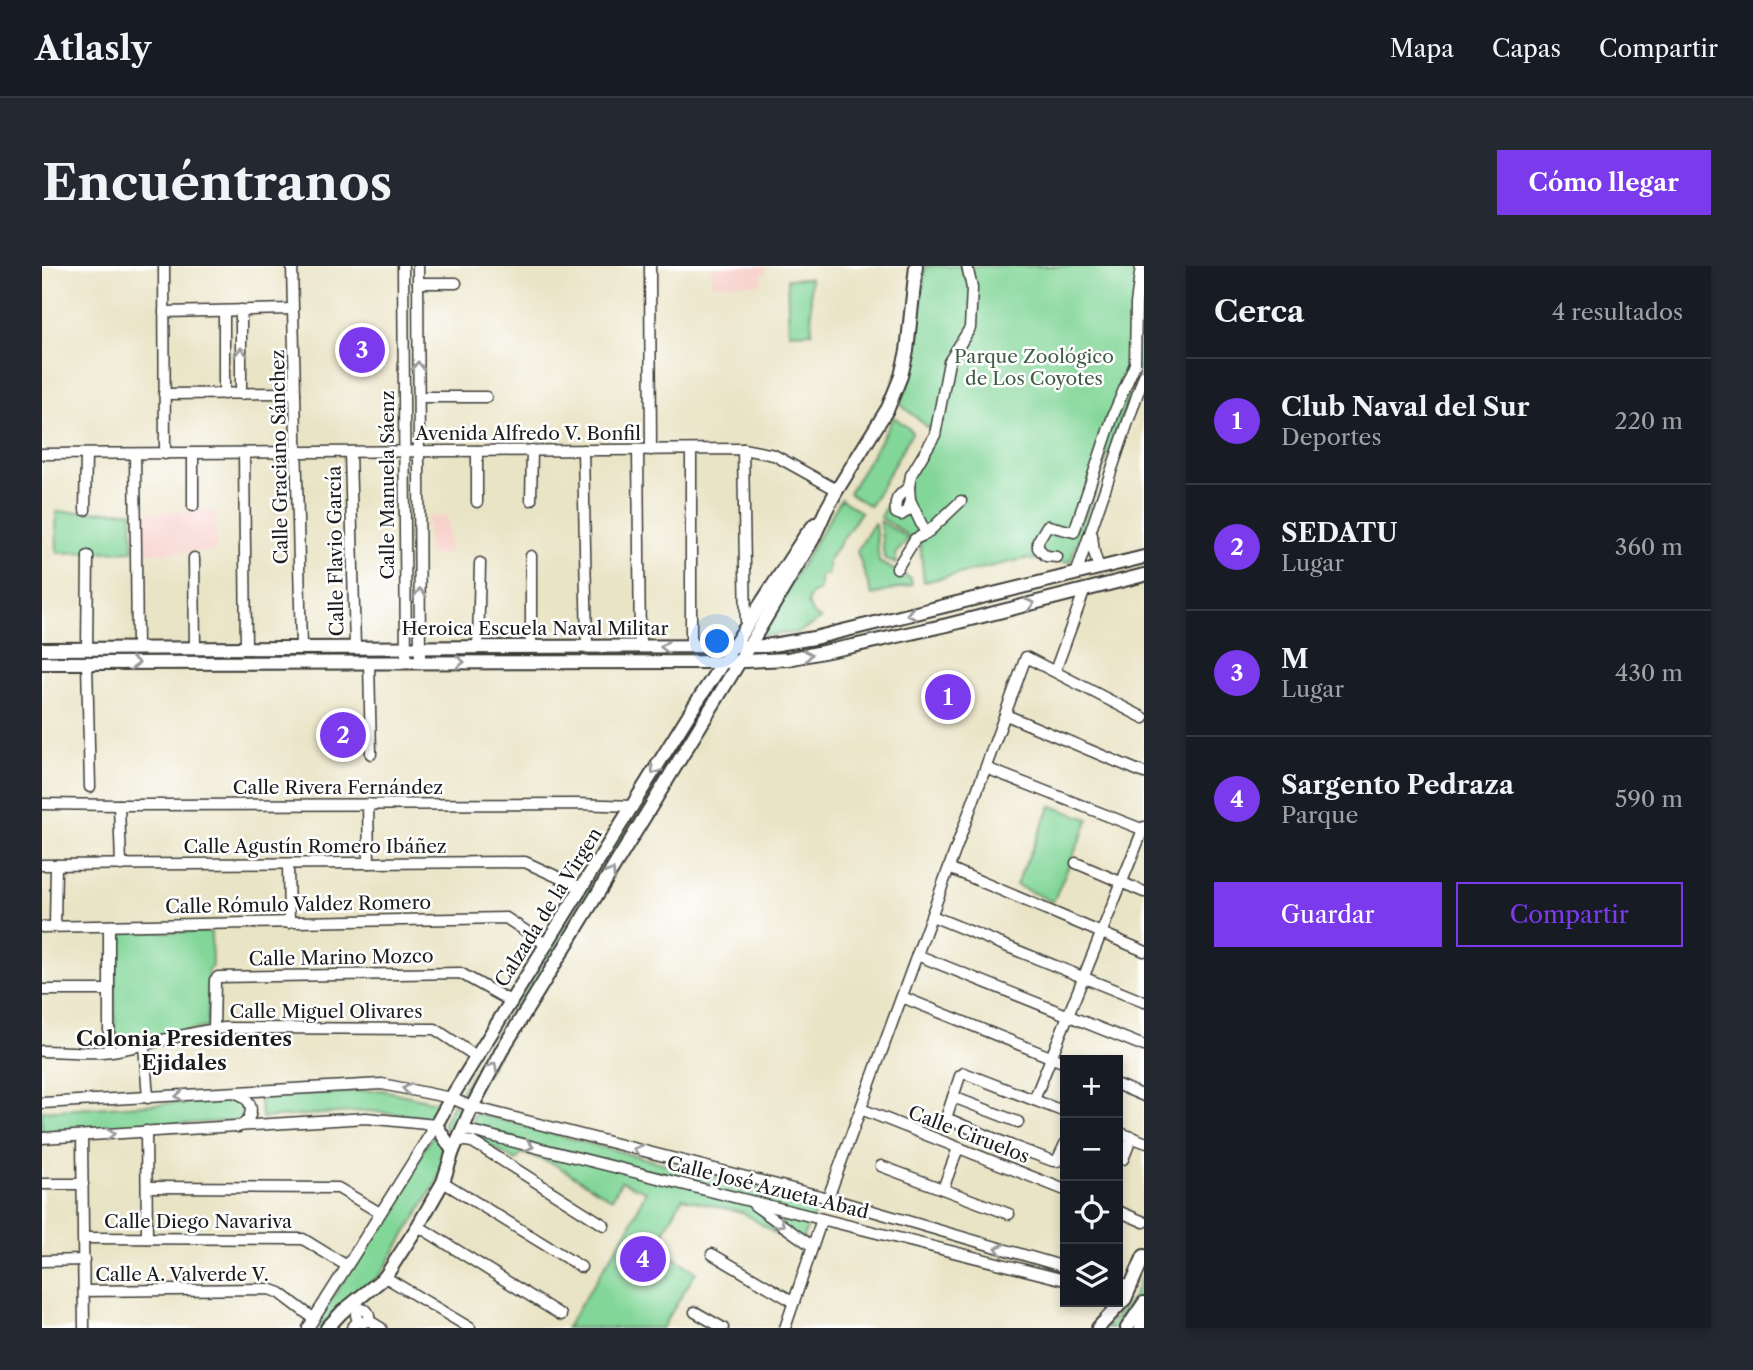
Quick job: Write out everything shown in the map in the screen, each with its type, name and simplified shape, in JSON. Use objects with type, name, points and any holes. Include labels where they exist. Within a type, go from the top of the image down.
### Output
[{"type":"main road","name":"Calzada de la Virgen","points":[[327,1328],[342,1312],[385,1277],[418,1226],[443,1182],[472,1107],[502,1050],[740,661],[813,539],[837,490],[888,408],[898,385],[907,351],[916,266]]},
{"type":"main road","name":"Calzada de la Virgen","points":[[436,1125],[702,695],[805,536],[826,510]]},
{"type":"main road","name":"Heroica Escuela Naval Militar","points":[[42,649],[766,646],[814,638],[1144,557]]},
{"type":"main road","name":"Heroica Escuela Naval Militar","points":[[42,663],[723,662],[788,659],[947,625],[1144,575]]},
{"type":"main road","points":[[943,607],[947,625]]},
{"type":"main road","points":[[693,662],[703,676],[702,695]]},
{"type":"main road","points":[[436,1125],[458,1140]]},
{"type":"main road","points":[[1098,1328],[1125,1291],[1144,1256]]},
{"type":"main road","points":[[1127,1328],[1144,1303]]},
{"type":"street","points":[[164,266],[165,454]]},
{"type":"street","name":"Calle Graciano Sánchez","points":[[292,266],[301,648]]},
{"type":"street","name":"Calle Manuela Sáenz","points":[[403,266],[406,662]]},
{"type":"street","name":"Calle Manuela Sáenz","points":[[418,266],[421,662]]},
{"type":"street","points":[[650,266],[651,450]]},
{"type":"street","points":[[909,487],[894,503],[896,513],[901,515],[907,511],[911,475],[935,435],[949,362],[970,328],[972,288],[967,266]]},
{"type":"street","points":[[1057,557],[1046,556],[1038,548],[1038,541],[1047,526],[1074,532],[1114,413],[1135,364],[1136,304],[1141,266]]},
{"type":"street","points":[[418,284],[456,283]]},
{"type":"street","points":[[164,312],[293,309]]},
{"type":"street","points":[[241,310],[241,394]]},
{"type":"street","points":[[224,311],[224,394]]},
{"type":"street","points":[[1076,575],[1144,375]]},
{"type":"street","points":[[164,394],[295,393]]},
{"type":"street","points":[[419,397],[486,397]]},
{"type":"street","points":[[531,450],[531,500]]},
{"type":"street","points":[[583,450],[587,647]]},
{"type":"street","points":[[638,450],[640,647]]},
{"type":"street","points":[[691,450],[691,647]]},
{"type":"street","points":[[743,450],[746,628]]},
{"type":"street","name":"Avenida Alfredo V. Bonfil","points":[[42,454],[743,450],[774,455],[837,490]]},
{"type":"street","points":[[477,451],[477,502]]},
{"type":"street","name":"Calle Flavio García","points":[[350,452],[355,648]]},
{"type":"street","points":[[192,506],[193,454]]},
{"type":"street","points":[[244,454],[246,648]]},
{"type":"street","points":[[85,510],[86,455]]},
{"type":"street","points":[[135,455],[136,649]]},
{"type":"street","points":[[909,500],[926,534]]},
{"type":"street","points":[[897,568],[915,539],[926,534],[961,501]]},
{"type":"street","points":[[1093,527],[1092,540],[1098,569]]},
{"type":"street","points":[[87,649],[88,556]]},
{"type":"street","points":[[531,556],[531,647]]},
{"type":"street","points":[[194,558],[195,648]]},
{"type":"street","points":[[478,648],[480,563]]},
{"type":"street","points":[[1055,671],[1085,590]]},
{"type":"street","points":[[828,1198],[1026,657],[1144,718]]},
{"type":"street","points":[[369,662],[371,754]]},
{"type":"street","points":[[87,663],[90,787]]},
{"type":"street","points":[[1006,715],[1144,773]]},
{"type":"street","points":[[986,768],[1144,829],[1034,1100]]},
{"type":"street","name":"Calle Rivera Fernández","points":[[42,804],[633,806]]},
{"type":"street","points":[[368,804],[369,863]]},
{"type":"street","points":[[119,805],[121,865]]},
{"type":"street","name":"Calle Agustín Romero Ibáñez","points":[[42,865],[525,862],[582,888]]},
{"type":"street","points":[[1076,863],[1144,892]]},
{"type":"street","points":[[288,864],[289,923]]},
{"type":"street","points":[[55,926],[56,865]]},
{"type":"street","points":[[949,868],[1144,951]]},
{"type":"street","points":[[932,916],[1144,1002]]},
{"type":"street","name":"Calle Rómulo Valdez Romero","points":[[42,927],[506,918],[547,945]]},
{"type":"street","points":[[109,926],[109,1051]]},
{"type":"street","points":[[917,955],[1144,1046]]},
{"type":"street","name":"Calle Marino Mozco","points":[[214,1029],[215,980],[218,976],[460,973],[512,1002]]},
{"type":"street","points":[[42,990],[109,990]]},
{"type":"street","points":[[902,997],[1060,1061]]},
{"type":"street","name":"Calle Miguel Olivares","points":[[42,1051],[109,1051],[214,1029],[435,1029],[477,1057]]},
{"type":"street","points":[[144,1045],[148,1098]]},
{"type":"street","points":[[1060,1110],[964,1073],[960,1076],[946,1114],[948,1120],[1053,1161],[1057,1161],[1060,1156]]},
{"type":"street","name":"Calle José Azueta Abad","points":[[42,1103],[382,1084],[451,1098],[472,1107],[828,1198],[1060,1266]]},
{"type":"street","points":[[1123,1087],[1144,1096]]},
{"type":"street","points":[[231,1093],[245,1097],[251,1110],[244,1124],[233,1127]]},
{"type":"street","points":[[953,1097],[1018,1122]]},
{"type":"street","name":"Calle Ciruelos","points":[[860,1109],[1060,1188]]},
{"type":"street","points":[[42,1138],[366,1118],[436,1125]]},
{"type":"street","name":"Calzada de la Virgen","points":[[308,1328],[436,1125]]},
{"type":"street","points":[[146,1131],[147,1238]]},
{"type":"street","points":[[1123,1134],[1144,1142]]},
{"type":"street","points":[[82,1136],[84,1328]]},
{"type":"street","points":[[1123,1154],[1132,1137]]},
{"type":"street","points":[[458,1140],[472,1142],[604,1225]]},
{"type":"street","name":"Calle José Azueta Abad","points":[[458,1140],[748,1200],[1060,1279]]},
{"type":"street","points":[[943,1189],[958,1149]]},
{"type":"street","points":[[881,1166],[1009,1214]]},
{"type":"street","points":[[443,1182],[581,1267]]},
{"type":"street","points":[[42,1184],[83,1184]]},
{"type":"street","points":[[147,1186],[338,1188],[380,1213]]},
{"type":"street","points":[[748,1200],[812,1246]]},
{"type":"street","points":[[1123,1213],[1144,1222]]},
{"type":"street","points":[[883,1234],[892,1227],[887,1216]]},
{"type":"street","points":[[785,1328],[822,1219]]},
{"type":"street","points":[[418,1226],[561,1315]]},
{"type":"street","points":[[932,1247],[927,1242],[927,1235],[936,1230]]},
{"type":"street","name":"Calle Diego Navariva","points":[[84,1238],[303,1239],[347,1266]]},
{"type":"street","points":[[712,1254],[794,1302]]},
{"type":"street","points":[[42,1261],[84,1260]]},
{"type":"street","points":[[385,1277],[470,1328]]},
{"type":"street","name":"Calle A. Valverde V.","points":[[84,1291],[269,1289],[280,1293],[313,1318]]},
{"type":"street","points":[[695,1312],[723,1328]]},
{"type":"street","points":[[1140,1328],[1144,1317]]},
{"type":"street","points":[[359,1323],[381,1328]]},
{"type":"shaded area","points":[[712,266],[766,266],[766,274],[762,274],[762,284],[712,284]]},
{"type":"shaded area","points":[[215,511],[216,551],[141,553],[141,512]]},
{"type":"shaded area","points":[[447,516],[449,554],[428,554],[427,517]]},
{"type":"green space","name":"Parque Zoológico de Los Coyotes","points":[[925,266],[1144,266],[1144,354],[1070,562],[1024,559],[924,582],[920,543],[880,517],[931,430],[900,404],[912,375]]},
{"type":"green space","points":[[810,278],[812,332],[789,333],[787,279]]},
{"type":"green space","points":[[894,417],[912,433],[870,506],[849,493]]},
{"type":"green space","points":[[841,499],[861,512],[828,561],[828,574],[820,576],[820,590],[812,593],[808,601],[812,612],[821,619],[799,632],[759,636]]},
{"type":"green space","points":[[132,511],[133,551],[57,553],[56,512]]},
{"type":"green space","points":[[880,521],[909,539],[895,554],[896,564],[884,558]]},
{"type":"green space","points":[[874,523],[879,562],[911,579],[912,585],[872,595],[857,551]]},
{"type":"green space","points":[[692,719],[696,722],[470,1101],[458,1096]]},
{"type":"green space","points":[[1051,806],[1089,819],[1053,902],[1016,885]]},
{"type":"green space","points":[[114,931],[211,932],[212,967],[208,970],[208,1027],[115,1045]]},
{"type":"green space","points":[[382,1090],[440,1103],[432,1118],[368,1111],[262,1118],[259,1097]]},
{"type":"green space","points":[[242,1099],[241,1120],[42,1133],[42,1111]]},
{"type":"green space","points":[[453,1104],[465,1110],[452,1139],[443,1123]]},
{"type":"green space","points":[[475,1113],[819,1205],[800,1243],[784,1232],[779,1236],[744,1213],[682,1198],[657,1246],[696,1272],[662,1328],[566,1328],[630,1226],[646,1191],[621,1181],[612,1199],[554,1164],[522,1153],[516,1161],[476,1137],[466,1137]]},
{"type":"green space","points":[[435,1132],[448,1151],[436,1184],[381,1274],[321,1328],[314,1328]]},
{"type":"green space","points":[[1144,1271],[1144,1296],[1118,1328],[1106,1328],[1132,1299]]},
{"type":"place","name":"M","points":[[362,350]]},
{"type":"place","name":"Club Naval del Sur","points":[[948,697]]},
{"type":"place","name":"SEDATU","points":[[343,735]]},
{"type":"place","name":"Sargento Pedraza","points":[[643,1259]]},
{"type":"district","name":"Colonia Presidentes Ejidales","points":[[184,1051]]}]
